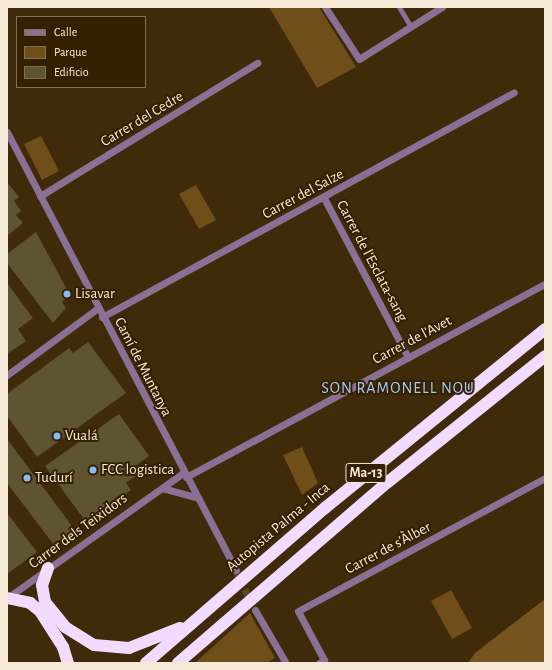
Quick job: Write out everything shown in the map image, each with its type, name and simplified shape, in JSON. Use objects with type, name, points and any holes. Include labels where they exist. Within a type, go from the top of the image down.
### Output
[{"type":"highway","name":"Autopista Palma - Inca","points":[[146,663],[337,498],[545,329]]},
{"type":"highway","name":"Ma-13","points":[[178,663],[388,482],[545,356]]},
{"type":"highway","points":[[48,568],[42,585],[45,602],[65,627],[94,645],[129,648],[192,622]]},
{"type":"highway","points":[[7,598],[30,603],[40,611],[63,646],[68,663]]},
{"type":"street","points":[[326,7],[359,59],[442,7]]},
{"type":"street","points":[[399,7],[411,27]]},
{"type":"street","name":"Carrer del Cedre","points":[[40,196],[257,63]]},
{"type":"street","name":"Carrer del Salze","points":[[102,317],[324,198],[514,92]]},
{"type":"street","name":"Camí de Muntanya","points":[[7,132],[196,497],[236,570]]},
{"type":"street","name":"Carrer de l'Esclata-sang","points":[[324,198],[408,357]]},
{"type":"street","name":"Carrer de l'Avet","points":[[185,475],[545,284]]},
{"type":"street","points":[[7,375],[98,308]]},
{"type":"street","name":"Carrer dels Teixidors","points":[[7,598],[162,488],[185,475]]},
{"type":"street","name":"Carrer de s'Àlber","points":[[319,663],[324,660],[298,611],[545,478]]},
{"type":"street","points":[[162,488],[196,497]]},
{"type":"street","points":[[255,610],[286,663]]},
{"type":"green space","points":[[269,7],[319,7],[356,67],[317,88]]},
{"type":"green space","points":[[41,136],[59,171],[42,180],[24,144]]},
{"type":"green space","points":[[196,185],[216,220],[199,229],[179,194]]},
{"type":"green space","points":[[302,447],[318,483],[302,495],[283,455]]},
{"type":"green space","points":[[451,590],[472,628],[452,639],[431,601]]},
{"type":"green space","points":[[250,613],[275,658],[267,663],[195,663]]},
{"type":"shaded area","points":[[545,599],[545,663],[468,663],[475,653]]},
{"type":"building","points":[[7,182],[19,197],[14,201],[21,211],[16,215],[23,223],[7,236]]},
{"type":"building","points":[[36,232],[70,295],[62,302],[66,308],[53,323],[7,263],[7,254]]},
{"type":"building","points":[[7,283],[33,318],[18,329],[26,341],[7,354]]},
{"type":"building","points":[[88,342],[126,393],[37,457],[7,416],[7,394],[69,348],[73,353]]},
{"type":"building","name":"FCC logistica","points":[[119,414],[149,456],[135,466],[140,473],[126,483],[131,490],[86,522],[45,466]]},
{"type":"building","points":[[7,439],[75,530],[54,545],[7,483]]},
{"type":"building","points":[[7,513],[37,552],[7,574]]},
{"type":"tunnel","points":[[236,570],[252,604]]},
{"type":"place","name":"Lisavar","points":[[67,294]]},
{"type":"place","name":"Vualá","points":[[57,436]]},
{"type":"place","name":"FCC logistica","points":[[93,470]]},
{"type":"place","name":"Tudurí","points":[[27,478]]},
{"type":"district","name":"SON RAMONELL NOU","points":[[398,388]]}]
